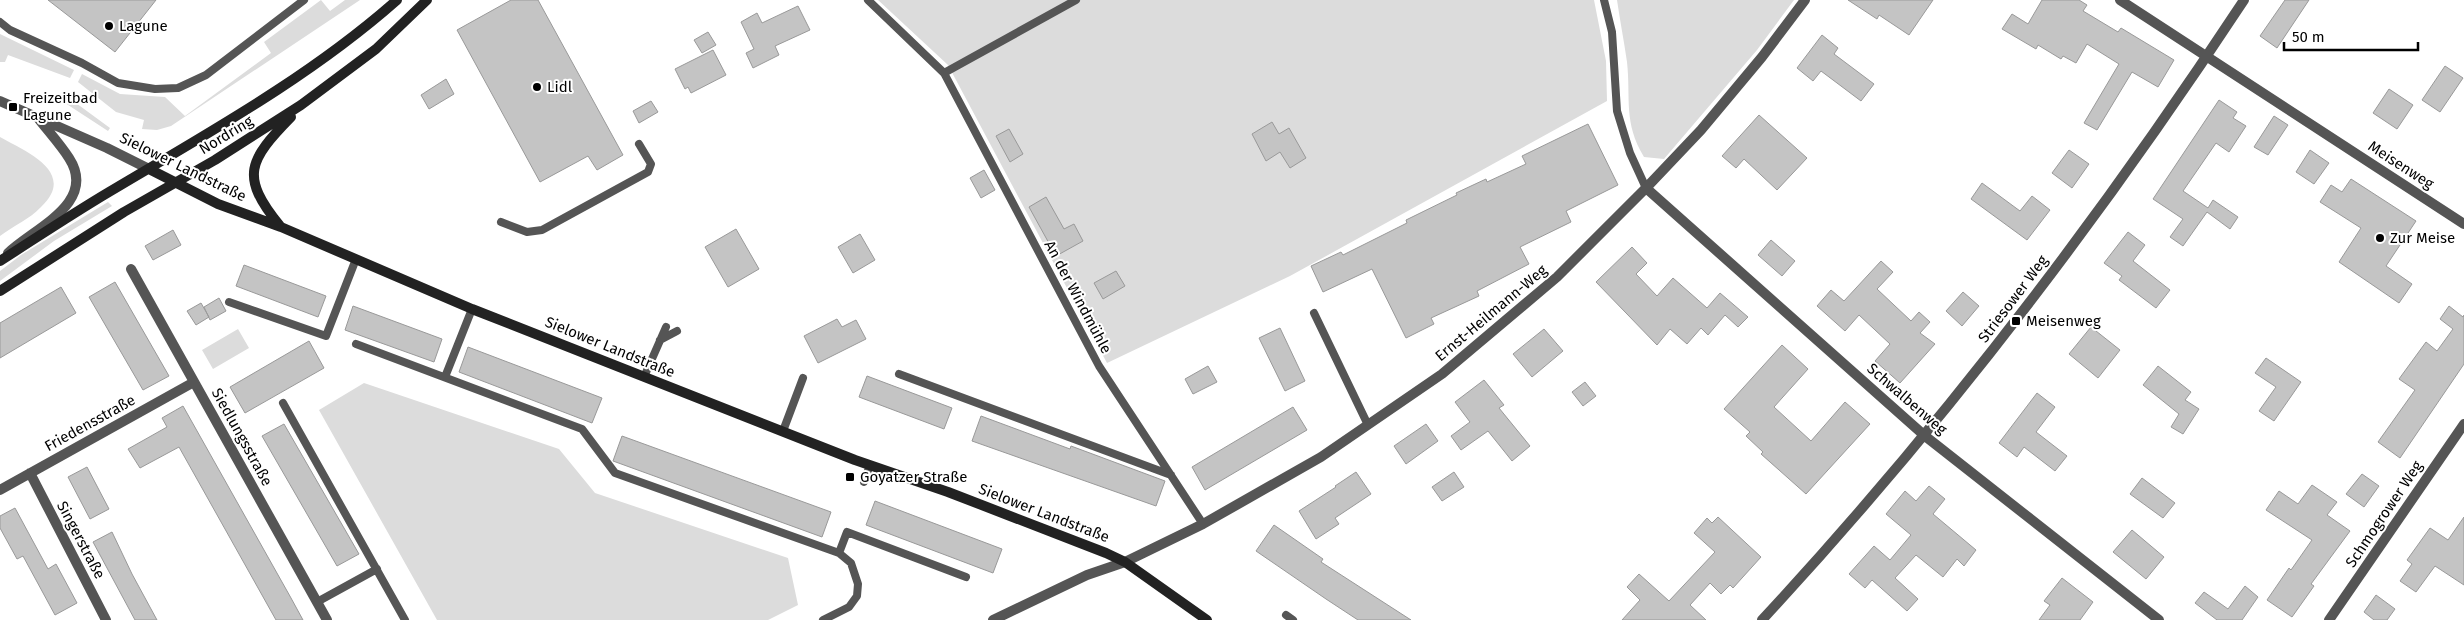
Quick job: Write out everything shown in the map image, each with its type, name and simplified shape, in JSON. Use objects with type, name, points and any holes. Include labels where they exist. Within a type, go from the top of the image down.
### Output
[{"type":"main road","name":"Nordring","points":[[0,261],[284,87],[362,31],[397,0]]},
{"type":"main road","name":"Nordring","points":[[0,291],[175,181],[214,160],[301,106],[376,49],[427,0]]},
{"type":"main road","points":[[281,227],[260,199],[253,175],[256,158],[275,133],[301,106]]},
{"type":"main road","name":"Sielower Landstraße","points":[[149,168],[218,204],[281,227],[472,309],[870,465],[948,492],[1125,562],[1207,620]]},
{"type":"street","name":"Ernst-Heilmann-Weg","points":[[1125,562],[1203,524],[1321,457],[1442,374],[1557,277],[1646,188],[1701,130],[1756,64],[1805,0]]},
{"type":"street","name":"Meisenweg","points":[[2120,0],[2208,55],[2464,224]]},
{"type":"street","name":"Striesower Weg","points":[[1762,620],[1816,562],[1925,436],[2053,272],[2208,55],[2244,0]]},
{"type":"street","name":"Sielower Landstraße","points":[[0,101],[149,168]]},
{"type":"street","points":[[0,261],[22,240],[58,214],[68,204],[77,187],[76,176],[69,158],[38,118]]},
{"type":"street","name":"Schwalbenweg","points":[[1646,188],[1925,436],[2159,620]]},
{"type":"street","name":"Siedlungsstraße","points":[[131,269],[327,620]]},
{"type":"street","name":"Friedensstraße","points":[[0,490],[194,382]]},
{"type":"street","name":"Schmogrower Weg","points":[[2330,620],[2464,424]]},
{"type":"street","name":"Singerstraße","points":[[30,473],[106,620]]},
{"type":"street","points":[[993,620],[1087,575],[1125,562]]},
{"type":"lane","points":[[0,22],[10,30],[82,63],[118,83],[155,89],[178,88],[206,75],[304,0]]},
{"type":"lane","name":"An der Windmühle","points":[[868,0],[944,73],[1099,366],[1203,524]]},
{"type":"lane","points":[[944,73],[1076,0]]},
{"type":"lane","points":[[1604,0],[1612,32],[1617,111],[1630,153],[1646,188]]},
{"type":"lane","points":[[501,222],[527,232],[542,230],[648,172],[651,164],[640,144]]},
{"type":"lane","points":[[229,302],[326,336],[356,260]]},
{"type":"lane","points":[[445,377],[472,309]]},
{"type":"lane","points":[[1314,313],[1368,425]]},
{"type":"lane","points":[[644,377],[666,327]]},
{"type":"lane","points":[[660,340],[678,331]]},
{"type":"lane","points":[[356,344],[582,429],[615,473],[839,553],[851,563],[858,584],[857,596],[849,607],[823,620]]},
{"type":"lane","points":[[899,374],[1171,475]]},
{"type":"lane","points":[[783,431],[803,378]]},
{"type":"lane","points":[[283,404],[405,620]]},
{"type":"lane","points":[[864,482],[870,465]]},
{"type":"lane","points":[[839,553],[847,532],[966,577]]},
{"type":"lane","points":[[317,602],[377,569]]},
{"type":"lane","points":[[1286,615],[1293,620]]},
{"type":"shaded area","points":[[321,0],[330,11],[345,0],[360,0],[171,126],[157,130],[142,129],[144,120],[116,112],[78,82],[82,74],[120,94],[165,97],[185,116],[271,53],[264,42]]},
{"type":"shaded area","points":[[878,0],[1594,0],[1606,61],[1607,101],[1290,276],[1107,363],[948,65]]},
{"type":"shaded area","points":[[1617,0],[1794,0],[1757,50],[1664,159],[1644,157],[1633,133],[1629,110],[1627,62]]},
{"type":"shaded area","points":[[0,34],[74,70],[70,78],[8,55],[5,62],[0,62]]},
{"type":"shaded area","points":[[65,95],[110,128],[108,131],[62,101]]},
{"type":"shaded area","points":[[0,137],[34,156],[44,164],[51,173],[54,183],[51,195],[41,207],[0,236]]},
{"type":"shaded area","points":[[108,202],[112,206],[54,241],[0,281],[0,271],[21,255]]},
{"type":"shaded area","points":[[238,329],[249,348],[213,369],[202,350]]},
{"type":"shaded area","points":[[364,383],[559,449],[595,493],[788,558],[798,605],[768,620],[437,620],[319,410]]},
{"type":"building","name":"Lagune","points":[[48,0],[156,0],[115,52]]},
{"type":"building","name":"Lidl","points":[[511,0],[538,0],[623,155],[597,170],[588,156],[540,182],[457,30]]},
{"type":"building","points":[[1848,0],[1933,0],[1909,35],[1879,15],[1877,19]]},
{"type":"building","points":[[2042,0],[2079,0],[2087,5],[2083,11],[2118,32],[2121,28],[2174,60],[2158,87],[2132,72],[2097,130],[2084,123],[2119,64],[2087,44],[2076,63],[2063,56],[2061,59],[2038,45],[2036,49],[2002,29],[2012,14],[2028,24]]},
{"type":"building","points":[[2285,0],[2309,0],[2277,48],[2260,36]]},
{"type":"building","points":[[798,6],[810,30],[775,46],[779,55],[753,68],[746,53],[754,49],[741,22],[757,13],[762,23]]},
{"type":"building","points":[[708,32],[716,45],[702,53],[694,40]]},
{"type":"building","points":[[1822,35],[1838,48],[1834,54],[1874,84],[1861,101],[1821,71],[1813,81],[1797,68]]},
{"type":"building","points":[[713,50],[726,75],[691,93],[688,87],[685,89],[675,69]]},
{"type":"building","points":[[2445,66],[2463,78],[2440,112],[2422,100]]},
{"type":"building","points":[[446,79],[454,94],[429,109],[421,95]]},
{"type":"building","points":[[2389,89],[2413,105],[2397,129],[2373,113]]},
{"type":"building","points":[[2219,100],[2237,112],[2233,118],[2246,126],[2229,152],[2216,143],[2183,191],[2208,208],[2213,200],[2238,217],[2230,229],[2207,212],[2183,246],[2170,237],[2183,219],[2153,199]]},
{"type":"building","points":[[651,101],[658,112],[639,123],[633,111]]},
{"type":"building","points":[[1759,115],[1807,158],[1777,190],[1744,159],[1736,168],[1722,156]]},
{"type":"building","points":[[2274,116],[2288,125],[2268,155],[2254,147]]},
{"type":"building","points":[[1272,122],[1279,134],[1289,128],[1306,158],[1290,168],[1280,152],[1266,161],[1252,134]]},
{"type":"building","points":[[1588,124],[1618,185],[1566,211],[1571,222],[1520,247],[1529,264],[1477,291],[1479,296],[1431,318],[1434,324],[1406,338],[1372,269],[1323,292],[1311,266],[1341,252],[1343,255],[1407,223],[1406,220],[1457,195],[1456,193],[1486,179],[1487,182],[1526,164],[1522,156]]},
{"type":"building","points":[[1009,129],[1023,154],[1010,162],[996,136]]},
{"type":"building","points":[[2069,150],[2089,164],[2072,188],[2052,173]]},
{"type":"building","points":[[2310,150],[2329,163],[2314,184],[2296,172]]},
{"type":"building","points":[[984,170],[995,190],[981,198],[970,178]]},
{"type":"building","name":"Zur Meise","points":[[2351,179],[2416,221],[2386,266],[2412,284],[2399,303],[2339,262],[2361,228],[2320,202],[2331,185],[2342,192]]},
{"type":"building","points":[[1982,183],[2020,211],[2032,196],[2050,210],[2027,240],[1971,199]]},
{"type":"building","points":[[1046,197],[1064,229],[1074,224],[1083,241],[1056,256],[1029,207]]},
{"type":"building","points":[[736,229],[759,269],[728,287],[705,247]]},
{"type":"building","points":[[173,230],[181,245],[153,260],[145,246]]},
{"type":"building","points":[[2128,232],[2145,245],[2133,261],[2170,290],[2156,308],[2119,280],[2122,276],[2104,263]]},
{"type":"building","points":[[860,234],[875,260],[853,273],[838,247]]},
{"type":"building","points":[[1771,240],[1795,261],[1782,276],[1758,255]]},
{"type":"building","points":[[1632,247],[1647,263],[1636,274],[1657,296],[1673,278],[1707,308],[1720,293],[1748,317],[1738,327],[1725,315],[1708,335],[1701,328],[1687,344],[1670,329],[1657,345],[1596,282]]},
{"type":"building","points":[[1881,261],[1893,272],[1877,289],[1911,321],[1919,312],[1930,322],[1920,333],[1935,344],[1900,383],[1875,361],[1890,344],[1859,315],[1845,331],[1817,306],[1831,290],[1844,301]]},
{"type":"building","points":[[244,265],[326,296],[318,317],[236,286]]},
{"type":"building","points":[[1116,271],[1125,286],[1103,299],[1094,283]]},
{"type":"building","points":[[115,282],[169,376],[143,390],[89,297]]},
{"type":"building","points":[[61,287],[76,313],[0,358],[0,323]]},
{"type":"building","points":[[1963,292],[1979,306],[1962,326],[1946,311]]},
{"type":"building","points":[[219,298],[226,311],[210,320],[204,307]]},
{"type":"building","points":[[201,303],[209,317],[196,325],[187,311]]},
{"type":"building","points":[[353,306],[442,339],[434,362],[345,330]]},
{"type":"building","points":[[2449,306],[2463,317],[2464,315],[2464,364],[2400,458],[2378,442],[2415,390],[2399,379],[2426,342],[2437,351],[2453,329],[2440,319]]},
{"type":"building","points":[[837,319],[842,327],[856,320],[866,339],[818,363],[804,336]]},
{"type":"building","points":[[2091,327],[2120,350],[2098,378],[2069,354]]},
{"type":"building","points":[[1280,328],[1305,381],[1285,391],[1259,338]]},
{"type":"building","points":[[1544,329],[1563,351],[1532,377],[1513,354]]},
{"type":"building","points":[[309,341],[324,368],[245,413],[230,387]]},
{"type":"building","points":[[1782,345],[1808,369],[1774,407],[1811,441],[1845,402],[1870,424],[1806,494],[1761,454],[1763,452],[1746,436],[1750,432],[1724,409]]},
{"type":"building","points":[[468,347],[602,398],[592,423],[459,372]]},
{"type":"building","points":[[2266,358],[2301,382],[2274,421],[2259,411],[2276,387],[2255,373]]},
{"type":"building","points":[[1208,366],[1217,382],[1193,394],[1185,379]]},
{"type":"building","points":[[2158,366],[2191,392],[2185,400],[2199,409],[2183,434],[2171,427],[2179,414],[2143,385]]},
{"type":"building","points":[[867,376],[952,408],[944,429],[859,397]]},
{"type":"building","points":[[1484,380],[1504,405],[1499,408],[1530,446],[1512,461],[1488,431],[1461,450],[1451,436],[1470,422],[1455,402]]},
{"type":"building","points":[[1585,382],[1596,396],[1583,406],[1572,392]]},
{"type":"building","points":[[2037,393],[2055,407],[2036,432],[2067,456],[2055,471],[2024,447],[2017,457],[1999,443]]},
{"type":"building","points":[[183,406],[303,620],[276,620],[179,447],[140,468],[128,449],[167,427],[162,418]]},
{"type":"building","points":[[1293,407],[1307,430],[1205,490],[1192,467]]},
{"type":"building","points":[[981,416],[1070,449],[1071,446],[1165,481],[1156,506],[972,441]]},
{"type":"building","points":[[284,424],[359,554],[337,566],[262,436]]},
{"type":"building","points":[[1426,424],[1438,441],[1406,464],[1394,446]]},
{"type":"building","points":[[622,436],[831,512],[822,537],[613,461]]},
{"type":"building","points":[[87,467],[109,509],[90,519],[68,477]]},
{"type":"building","points":[[1356,472],[1371,494],[1335,518],[1339,524],[1316,539],[1299,511]]},
{"type":"building","points":[[1454,472],[1464,487],[1442,501],[1432,487]]},
{"type":"building","points":[[2362,474],[2379,486],[2364,507],[2346,494]]},
{"type":"building","points":[[2142,478],[2175,503],[2163,518],[2130,494]]},
{"type":"building","points":[[2312,485],[2337,502],[2327,515],[2350,531],[2311,584],[2314,586],[2292,617],[2267,600],[2289,568],[2291,570],[2312,540],[2266,510],[2279,491],[2298,504]]},
{"type":"building","points":[[1929,486],[1945,499],[1933,514],[1976,550],[1964,566],[1957,559],[1943,577],[1916,555],[1895,578],[1918,599],[1907,611],[1872,580],[1865,588],[1849,574],[1874,546],[1890,560],[1911,535],[1886,514],[1905,491],[1916,501]]},
{"type":"building","points":[[875,501],[1002,549],[993,573],[866,525]]},
{"type":"building","points":[[15,508],[48,569],[56,564],[77,603],[55,615],[23,556],[17,559],[0,528],[0,516]]},
{"type":"building","points":[[1718,517],[1761,557],[1733,588],[1730,585],[1721,594],[1710,583],[1690,605],[1706,620],[1622,620],[1640,600],[1627,587],[1639,574],[1669,601],[1715,552],[1694,533],[1707,518],[1712,523]]},
{"type":"building","points":[[2464,517],[2464,585],[2435,566],[2416,592],[2400,581],[2412,564],[2407,560],[2430,528],[2448,540]]},
{"type":"building","points":[[1274,525],[1323,559],[1321,562],[1411,620],[1358,620],[1256,551]]},
{"type":"building","points":[[2132,530],[2164,557],[2146,579],[2113,552]]},
{"type":"building","points":[[112,532],[157,620],[135,620],[93,542]]},
{"type":"building","points":[[2062,578],[2093,602],[2080,620],[2039,620],[2050,605],[2044,601]]},
{"type":"building","points":[[2245,586],[2258,597],[2242,620],[2217,620],[2195,603],[2204,592],[2228,609]]},
{"type":"building","points":[[2376,595],[2395,609],[2387,620],[2374,620],[2364,612]]},
{"type":"place","name":"Lagune","points":[[109,26]]},
{"type":"place","name":"Lidl","points":[[537,87]]},
{"type":"place","name":"Freizeitbad Lagune","points":[[13,107]]},
{"type":"place","name":"Zur Meise","points":[[2380,238]]},
{"type":"place","name":"Meisenweg","points":[[2016,321]]},
{"type":"place","name":"Goyatzer Straße","points":[[850,477]]}]
